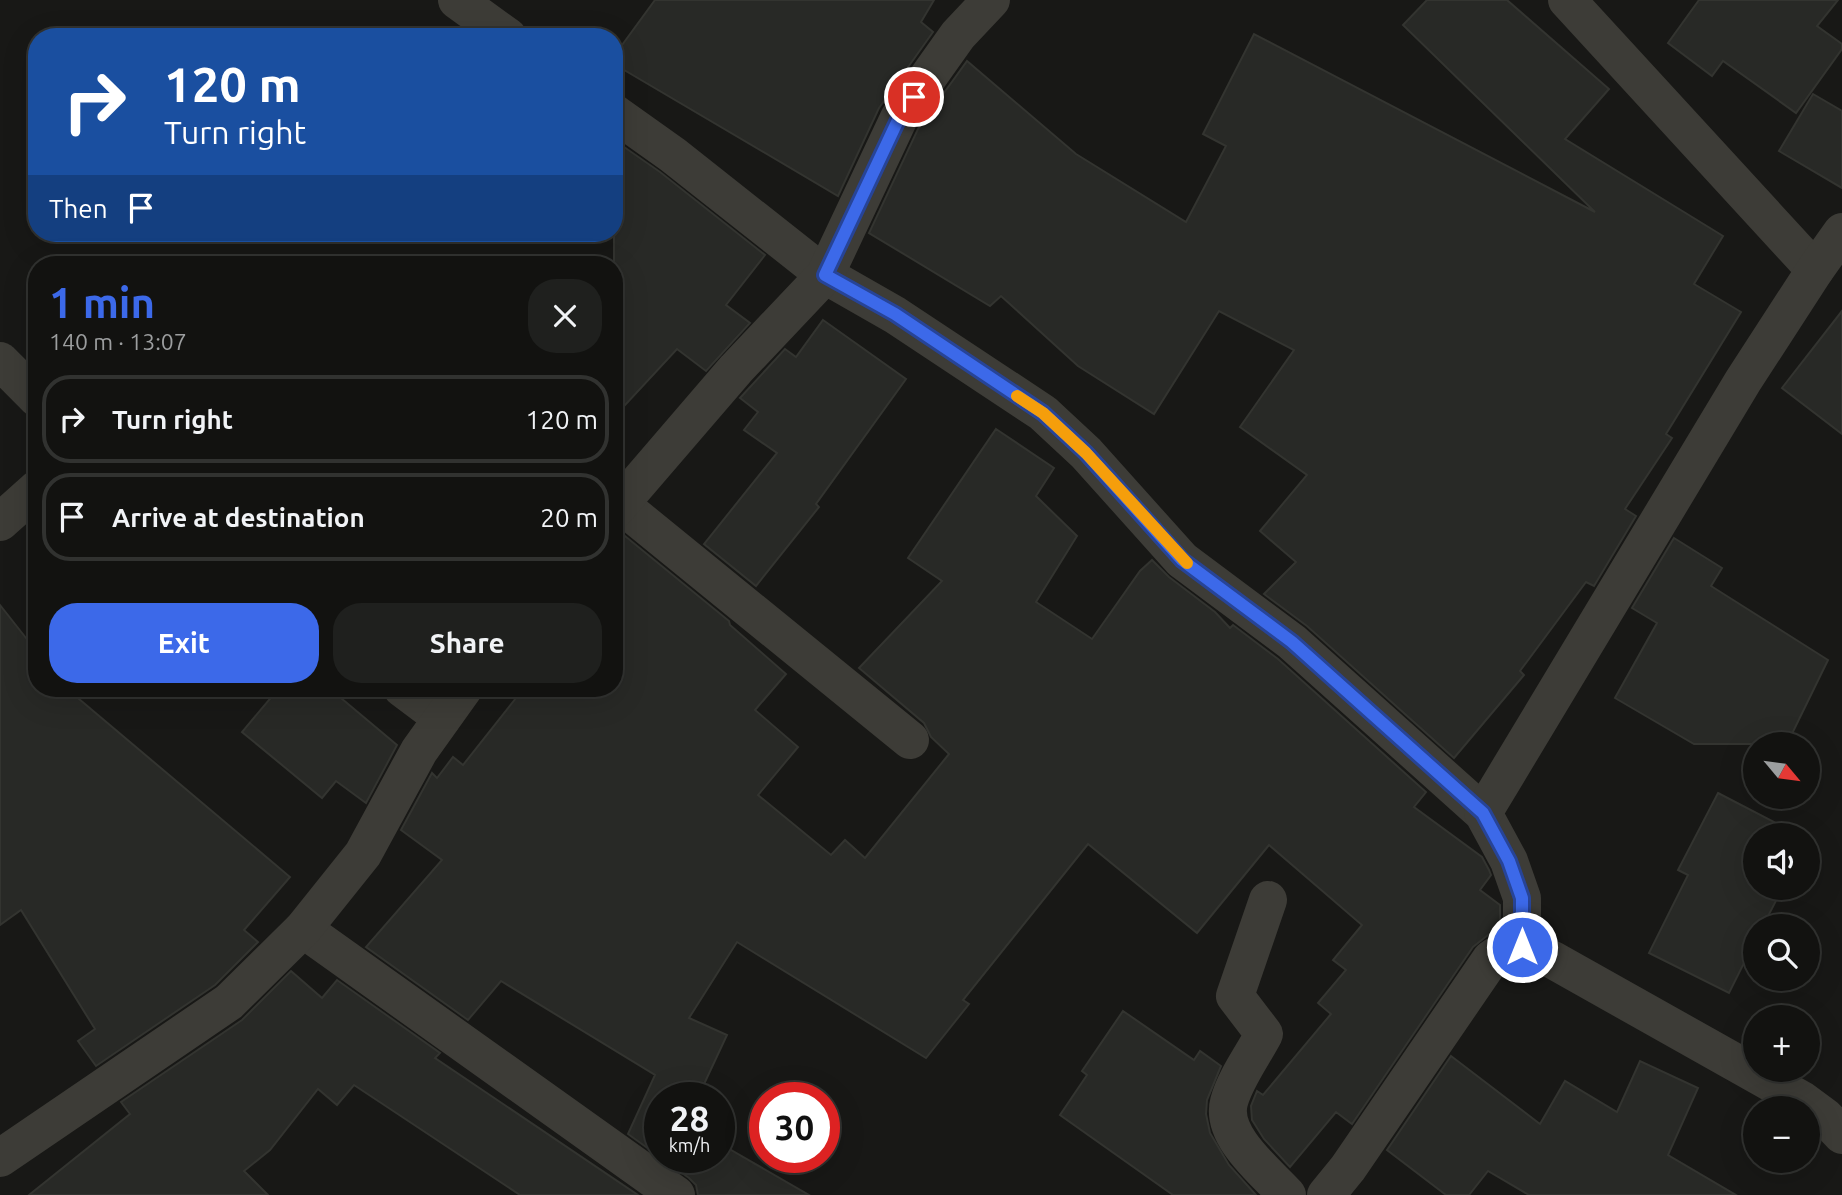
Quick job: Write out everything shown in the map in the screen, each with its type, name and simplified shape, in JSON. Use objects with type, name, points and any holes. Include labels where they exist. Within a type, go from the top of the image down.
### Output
[{"type":"street","points":[[457,0],[496,28]]},
{"type":"street","points":[[623,501],[736,369],[825,275],[899,118],[958,35],[991,0]]},
{"type":"street","points":[[1567,0],[1815,270]]},
{"type":"street","points":[[623,119],[673,155],[825,275],[895,314],[1043,413],[1086,453],[1182,560],[1292,642],[1483,813],[1509,861],[1522,898],[1522,947]]},
{"type":"street","points":[[1483,813],[1743,381],[1842,232]]},
{"type":"street","points":[[0,361],[28,389]]},
{"type":"street","points":[[0,522],[28,497]]},
{"type":"street","points":[[623,513],[909,740]]},
{"type":"street","points":[[414,697],[442,718]]},
{"type":"street","points":[[0,1157],[229,1002],[303,929],[363,854],[419,751],[457,697]]},
{"type":"street","points":[[1268,900],[1236,996],[1265,1034],[1229,1102],[1228,1119],[1233,1136],[1287,1195]]},
{"type":"street","points":[[303,929],[676,1195]]},
{"type":"street","points":[[1326,1195],[1348,1168],[1491,960],[1505,949],[1522,947],[1553,960],[1802,1100],[1825,1117],[1842,1135]]},
{"type":"building","points":[[655,0],[934,0],[921,22],[933,32],[879,108],[838,196],[623,69],[623,44]]},
{"type":"building","points":[[1427,0],[1507,0],[1609,89],[1565,139],[1723,236],[1694,284],[1741,312],[1666,434],[1672,438],[1625,509],[1636,516],[1594,586],[1586,582],[1520,671],[1524,675],[1454,758],[1307,626],[1264,594],[1296,562],[1260,531],[1307,475],[1240,427],[1294,350],[1219,311],[1154,414],[1078,366],[1001,296],[990,306],[869,233],[918,129],[967,61],[1076,154],[1186,222],[1226,146],[1203,134],[1254,34],[1595,212],[1403,25]]},
{"type":"building","points":[[1699,0],[1838,0],[1817,26],[1842,44],[1842,49],[1796,113],[1723,61],[1712,76],[1668,43]]},
{"type":"building","points":[[1813,94],[1842,111],[1842,188],[1779,151]]},
{"type":"building","points":[[623,146],[765,255],[726,305],[750,323],[706,371],[677,349],[623,407],[623,256],[614,256],[614,242],[623,242]]},
{"type":"building","points":[[1842,311],[1842,434],[1782,388]]},
{"type":"building","points":[[823,320],[906,379],[816,504],[819,507],[756,586],[704,544],[777,453],[744,430],[758,412],[740,398],[785,349],[796,357]]},
{"type":"building","points":[[996,429],[1054,468],[1036,496],[1077,536],[1036,602],[1092,639],[1140,571],[1152,560],[1169,577],[1215,612],[1230,628],[1233,625],[1278,659],[1426,792],[1414,807],[1482,857],[1491,875],[1480,890],[1500,905],[1500,929],[1473,947],[1352,1124],[1336,1112],[1290,1167],[1264,1139],[1252,1120],[1251,1106],[1257,1091],[1263,1095],[1331,1014],[1318,1003],[1346,970],[1333,960],[1362,925],[1269,845],[1197,933],[1088,844],[963,1000],[969,1004],[926,1058],[737,942],[689,1018],[727,1035],[705,1082],[652,1082],[655,1075],[501,981],[468,1020],[366,947],[442,860],[401,830],[432,773],[437,778],[453,757],[463,765],[517,697],[623,697],[623,534],[729,621],[730,625],[786,674],[755,710],[798,747],[758,795],[831,855],[845,840],[865,858],[949,754],[931,737],[924,723],[859,668],[942,581],[908,558]]},
{"type":"building","points":[[1674,538],[1722,568],[1711,586],[1828,660],[1793,732],[1743,732],[1743,744],[1694,744],[1615,698],[1657,623],[1632,608]]},
{"type":"building","points":[[0,605],[28,641],[28,697],[77,697],[290,877],[244,930],[258,942],[215,985],[96,1066],[78,1041],[95,1029],[21,910],[0,925]]},
{"type":"building","points":[[271,697],[340,697],[397,745],[366,803],[336,781],[322,798],[242,732]]},
{"type":"building","points":[[1718,793],[1743,806],[1743,809],[1749,809],[1776,823],[1743,823],[1743,900],[1776,900],[1769,914],[1743,914],[1743,965],[1729,993],[1649,953],[1688,875],[1678,870]]},
{"type":"building","points":[[291,971],[322,998],[337,980],[440,1053],[435,1058],[638,1195],[520,1195],[354,1085],[337,1105],[318,1089],[270,1150],[244,1171],[268,1195],[29,1195],[130,1114],[121,1102],[242,1020]]},
{"type":"building","points":[[1123,1011],[1194,1060],[1200,1051],[1221,1066],[1207,1100],[1206,1114],[1210,1133],[1229,1165],[1256,1195],[1173,1195],[1060,1115],[1087,1075],[1082,1071]]},
{"type":"building","points":[[1451,1056],[1540,1124],[1565,1081],[1617,1112],[1640,1061],[1698,1088],[1668,1155],[1736,1195],[1529,1195],[1488,1171],[1469,1195],[1446,1195],[1387,1150]]},
{"type":"building","points":[[644,1099],[644,1146],[628,1134]]},
{"type":"building","points":[[735,1152],[749,1160],[749,1173],[771,1173],[809,1195],[698,1195],[696,1185],[682,1173],[735,1173]]},
{"type":"slow traffic","points":[[1017,396],[1043,413],[1086,453],[1187,563]]},
{"type":"route","points":[[914,97],[899,118],[825,275],[895,314],[1043,413],[1086,453],[1182,560],[1292,642],[1483,813],[1509,861],[1522,898],[1522,947]]}]
